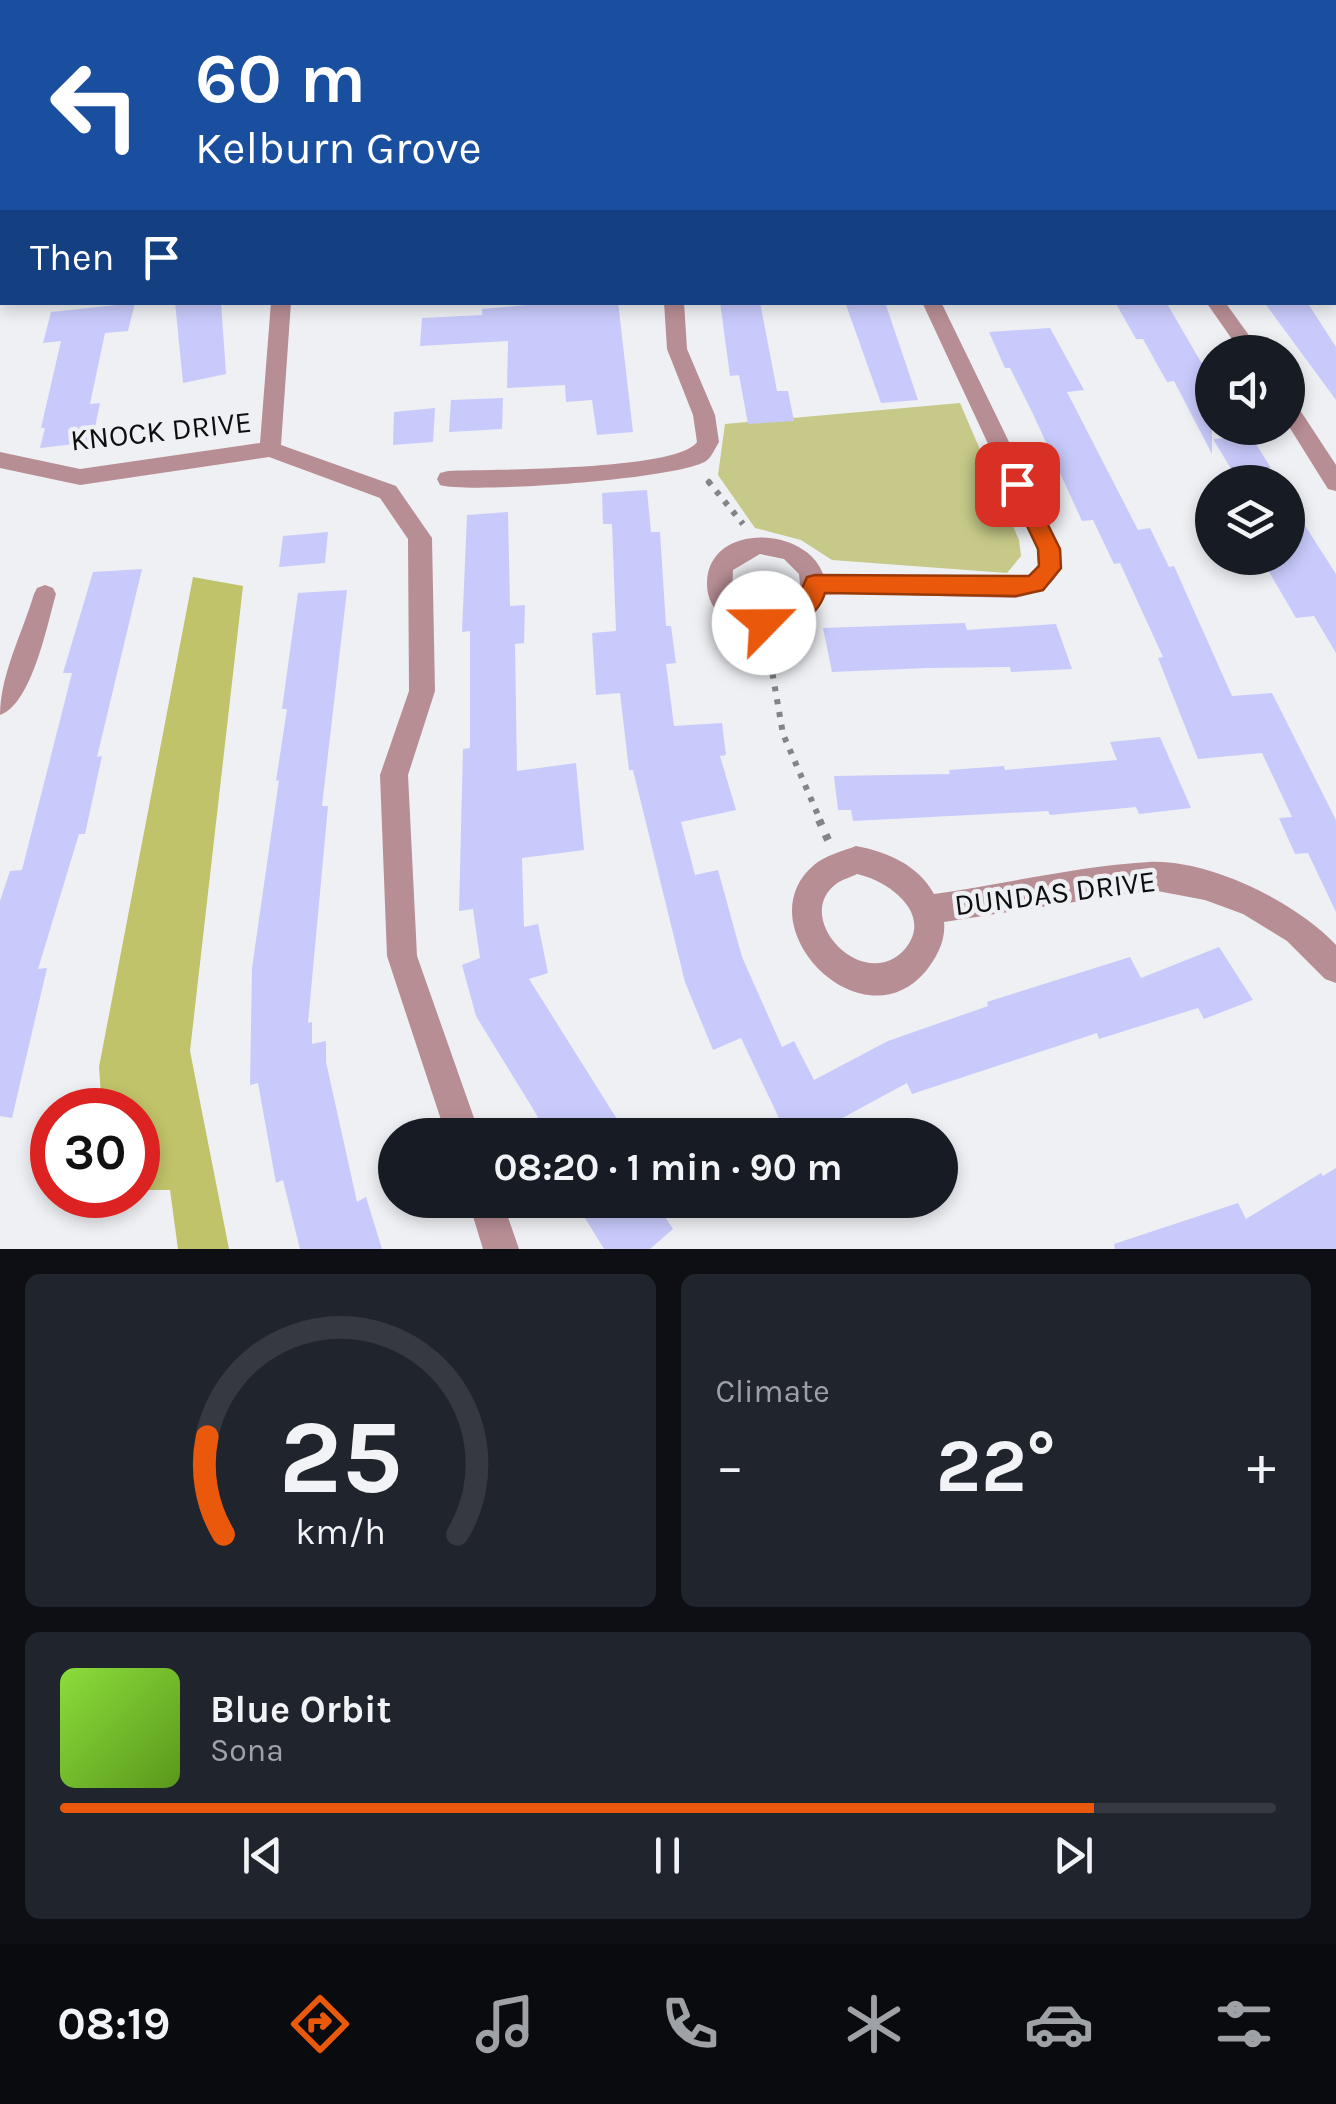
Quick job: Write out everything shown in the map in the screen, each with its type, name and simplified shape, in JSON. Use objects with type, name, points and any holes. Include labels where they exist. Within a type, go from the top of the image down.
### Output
[{"type":"street","points":[[281,305],[270,449],[388,492],[420,538],[422,691],[394,775],[402,956],[456,1118]]},
{"type":"street","points":[[448,479],[631,470],[700,455],[708,442],[704,415],[677,349],[674,305]]},
{"type":"street","points":[[815,584],[1016,588],[1036,584],[1050,568],[1049,549],[932,305]]},
{"type":"street","points":[[1216,305],[1238,335]]},
{"type":"street","points":[[1305,435],[1336,482]]},
{"type":"street","name":"KNOCK DRIVE","points":[[0,460],[80,477],[270,449]]},
{"type":"street","points":[[760,545],[776,546],[803,560],[815,584],[814,596],[795,616],[764,623],[734,612],[718,590],[722,564],[744,548],[760,545]]},
{"type":"street","name":"DUNDAS DRIVE","points":[[856,860],[895,869],[911,883],[926,910],[927,939],[920,956],[907,970],[889,978],[868,980],[849,975],[816,948],[808,928],[812,890],[822,875],[838,864],[856,860]]},
{"type":"street","name":"DUNDAS DRIVE","points":[[926,910],[1152,876],[1186,880],[1262,905],[1298,931],[1336,968]]},
{"type":"street","points":[[490,1218],[501,1249]]},
{"type":"lane","points":[[0,706],[20,676],[46,594]]},
{"type":"path","points":[[689,459],[760,545]]},
{"type":"path","points":[[764,623],[782,734],[838,864]]},
{"type":"green space","points":[[960,403],[1019,540],[1021,556],[1007,573],[832,560],[801,540],[755,528],[718,475],[725,424]]},
{"type":"green space","points":[[193,577],[243,586],[190,1051],[229,1249],[178,1249],[170,1190],[160,1190],[160,1088],[100,1088],[99,1067]]},
{"type":"building","points":[[134,305],[128,331],[105,333],[90,404],[100,403],[92,442],[40,448],[61,341],[43,343],[51,312]]},
{"type":"building","points":[[175,305],[221,305],[226,374],[183,383]]},
{"type":"building","points":[[618,305],[633,432],[597,435],[592,400],[566,402],[565,385],[507,388],[508,341],[420,346],[422,318],[482,315],[482,309]]},
{"type":"building","points":[[720,305],[761,305],[777,391],[788,391],[794,421],[748,424],[739,375],[730,376]]},
{"type":"building","points":[[846,305],[886,305],[918,400],[881,403]]},
{"type":"building","points":[[1117,305],[1168,305],[1195,352],[1195,421],[1174,381],[1167,382],[1143,339],[1136,339]]},
{"type":"building","points":[[1266,305],[1309,305],[1336,347],[1336,400],[1305,358],[1305,335],[1288,335]]},
{"type":"building","points":[[1050,328],[1084,390],[1067,392],[1138,530],[1150,528],[1169,567],[1174,566],[1232,696],[1272,693],[1336,820],[1336,912],[1308,853],[1295,854],[1279,818],[1292,817],[1262,753],[1198,759],[1158,658],[1163,657],[1120,563],[1114,564],[1093,520],[1082,521],[1033,414],[989,332]]},
{"type":"building","points":[[503,398],[502,429],[449,432],[451,400]]},
{"type":"building","points":[[435,408],[433,442],[393,445],[394,412]]},
{"type":"building","points":[[1217,445],[1257,445],[1269,465],[1229,465]]},
{"type":"building","points":[[647,490],[651,532],[660,532],[666,626],[671,626],[676,663],[666,664],[674,726],[722,723],[726,755],[720,756],[736,810],[681,822],[695,875],[718,870],[742,957],[782,1047],[794,1041],[814,1080],[888,1041],[988,1006],[987,1002],[1130,957],[1141,978],[1219,947],[1253,1000],[1204,1019],[1198,1008],[1099,1039],[1097,1033],[912,1094],[907,1083],[842,1118],[779,1118],[741,1038],[713,1050],[685,982],[633,770],[629,770],[620,693],[596,695],[592,633],[616,631],[612,524],[603,524],[602,493]]},
{"type":"building","points":[[508,512],[510,606],[525,605],[524,643],[515,644],[517,771],[576,763],[584,850],[522,858],[524,927],[538,924],[548,973],[529,979],[616,1118],[537,1118],[476,1016],[462,965],[480,958],[473,909],[459,911],[463,749],[470,748],[470,631],[462,632],[467,515]]},
{"type":"building","points":[[1305,526],[1336,574],[1336,653],[1314,616],[1296,618],[1271,575],[1305,575]]},
{"type":"building","points":[[328,532],[325,563],[279,567],[283,536]]},
{"type":"building","points":[[142,569],[97,757],[102,756],[85,834],[79,834],[38,969],[47,968],[12,1118],[0,1116],[0,901],[10,871],[22,870],[72,673],[63,673],[93,572]]},
{"type":"building","points":[[347,590],[322,806],[328,806],[308,1023],[312,1022],[312,1044],[326,1041],[326,1062],[357,1202],[366,1197],[382,1249],[300,1249],[283,1180],[276,1183],[258,1083],[250,1085],[252,968],[279,780],[276,781],[287,709],[282,709],[298,593]]},
{"type":"building","points":[[965,623],[967,630],[1056,624],[1072,669],[832,672],[823,628]]},
{"type":"building","points":[[1160,737],[1191,808],[1139,814],[1136,807],[1050,815],[1048,811],[853,821],[851,810],[838,810],[834,776],[950,774],[949,770],[1004,766],[1005,770],[1117,760],[1110,742]]},
{"type":"building","points":[[1336,1168],[1336,1249],[1115,1249],[1114,1244],[1238,1203],[1246,1219],[1321,1173],[1323,1176]]},
{"type":"building","points":[[585,1218],[666,1218],[673,1229],[650,1249],[604,1249]]},
{"type":"route","points":[[764,623],[781,622],[806,608],[814,596],[815,584],[847,581],[1016,588],[1036,584],[1050,568],[1049,549],[1017,484]]}]
